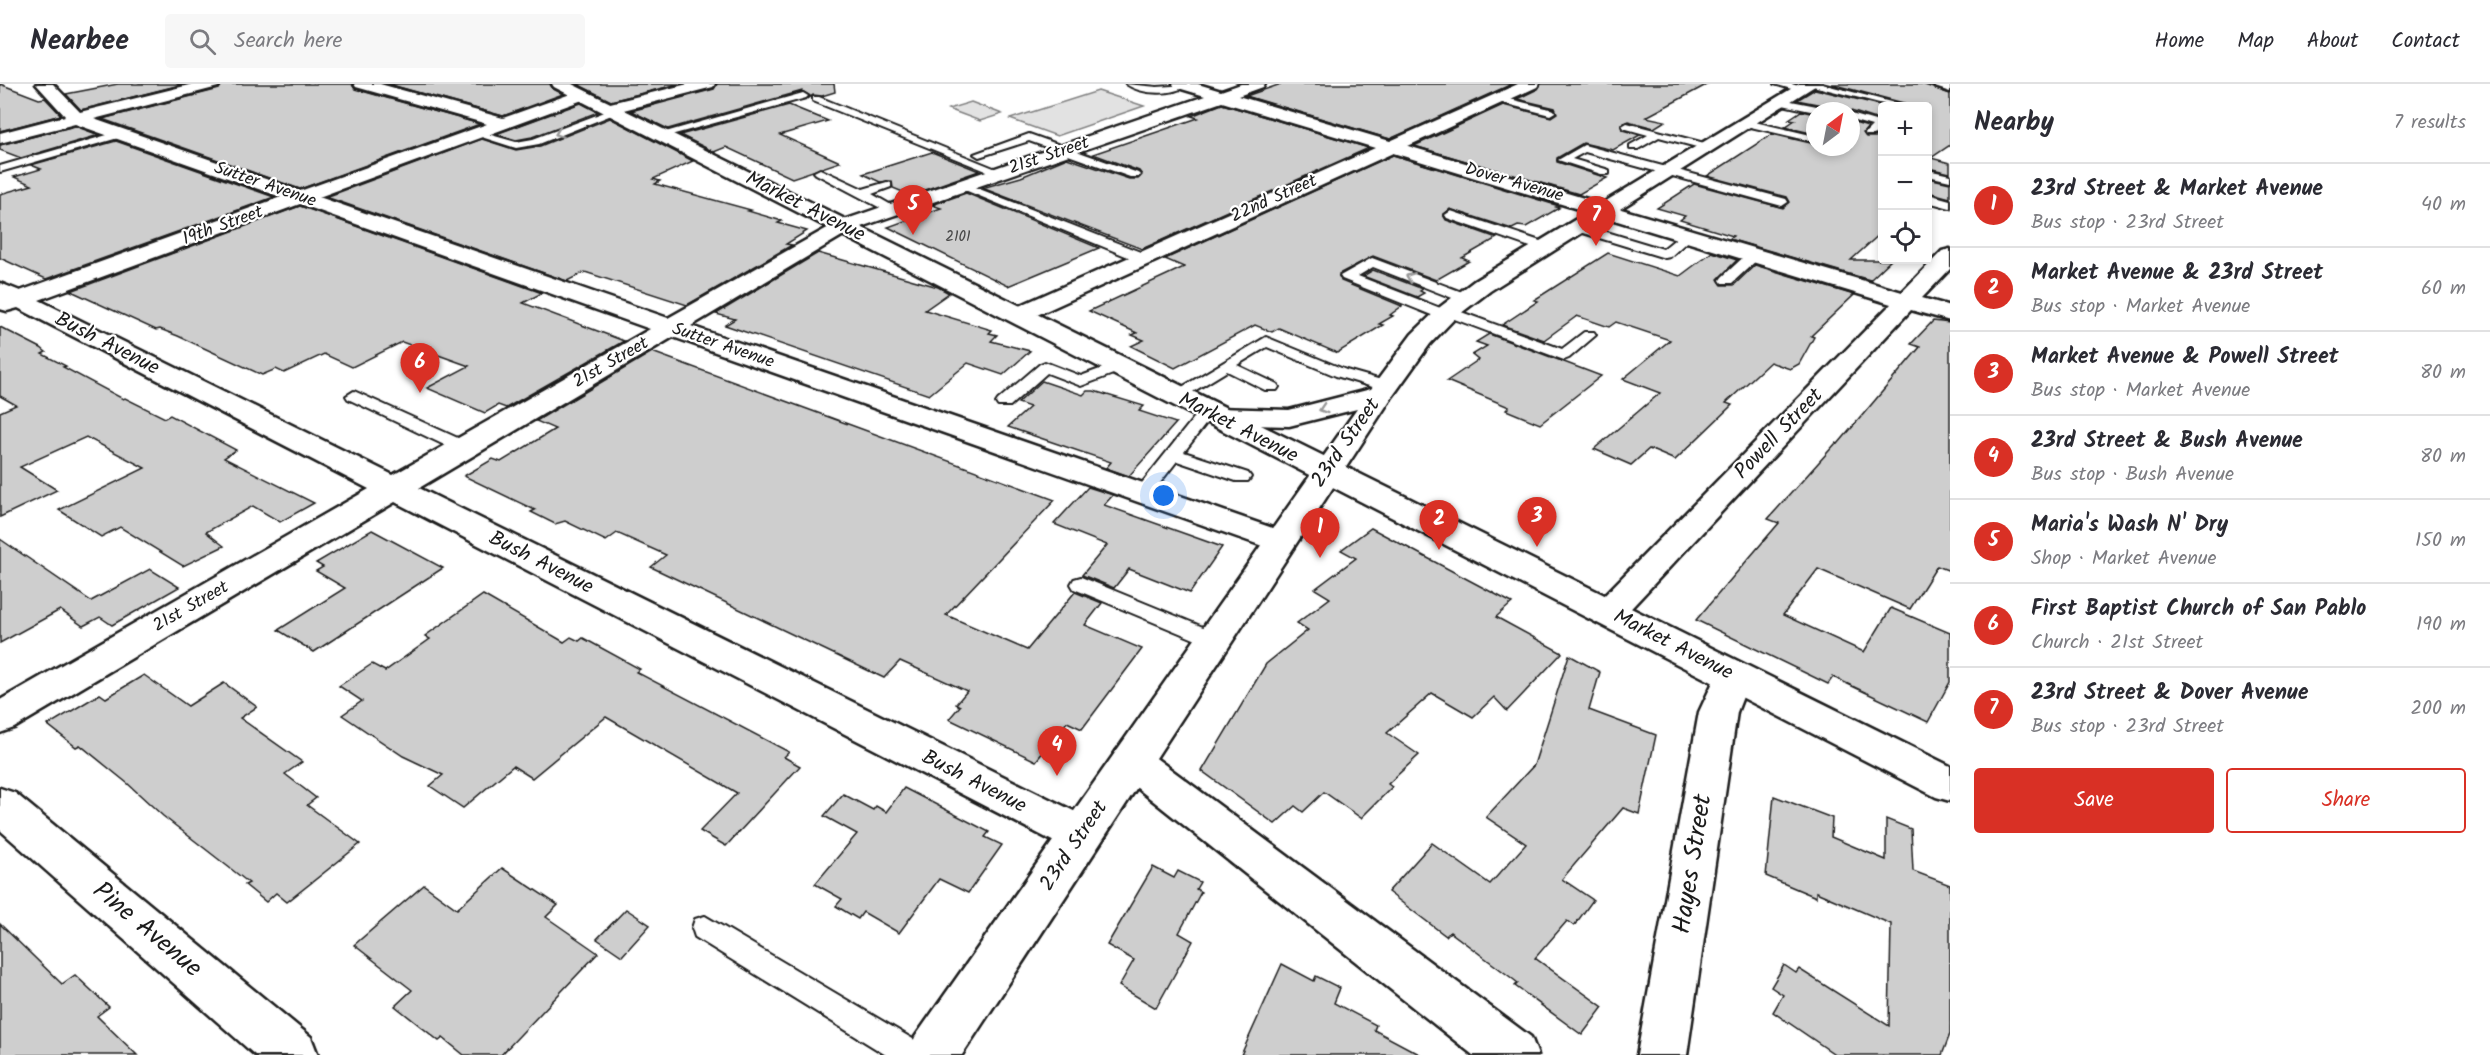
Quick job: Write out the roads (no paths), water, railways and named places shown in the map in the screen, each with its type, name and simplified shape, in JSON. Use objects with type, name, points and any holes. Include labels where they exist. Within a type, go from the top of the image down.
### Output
[{"type":"street","name":"Sutter Avenue","points":[[44,84],[77,119],[1279,541]]},
{"type":"street","points":[[0,138],[212,84]]},
{"type":"street","points":[[362,84],[507,124]]},
{"type":"street","name":"Market Avenue","points":[[560,84],[1950,785]]},
{"type":"street","points":[[611,110],[706,84]]},
{"type":"street","name":"Dover Avenue","points":[[1182,84],[1950,314]]},
{"type":"street","name":"21st Street","points":[[0,718],[890,198],[964,186],[1257,84]]},
{"type":"street","name":"22nd Street","points":[[1018,315],[1531,84]]},
{"type":"street","points":[[1941,84],[1950,87]]},
{"type":"street","name":"23rd Street","points":[[933,1055],[1326,472],[1421,339],[1452,308],[1545,247],[1746,123],[1780,93],[1807,86]]},
{"type":"street","name":"19th Street","points":[[6,299],[302,198],[582,95]]},
{"type":"street","name":"Powell Street","points":[[1608,612],[1950,256]]},
{"type":"street","name":"Bush Avenue","points":[[6,299],[394,489],[1081,835]]},
{"type":"street","points":[[1211,414],[1289,418],[1383,390]]},
{"type":"street","name":"Hayes Street","points":[[1662,1055],[1718,712],[1733,675]]},
{"type":"street","points":[[1131,761],[1513,1055]]},
{"type":"street","name":"Pine Avenue","points":[[0,805],[293,1055]]},
{"type":"lane","points":[[1131,84],[1152,90],[1167,90],[1182,84]]},
{"type":"lane","points":[[1807,86],[1882,102]]},
{"type":"lane","points":[[1780,93],[1806,103]]},
{"type":"lane","points":[[660,135],[803,96]]},
{"type":"lane","points":[[816,99],[1000,173]]},
{"type":"lane","points":[[1498,99],[1550,112]]},
{"type":"lane","points":[[477,134],[516,145],[535,142],[611,110]]},
{"type":"lane","points":[[1860,119],[1879,124],[1870,133]]},
{"type":"lane","points":[[1746,123],[1806,137]]},
{"type":"lane","points":[[1627,126],[1708,147]]},
{"type":"lane","points":[[1,169],[121,134]]},
{"type":"lane","points":[[1634,147],[1657,134]]},
{"type":"lane","points":[[979,154],[1029,137],[1134,175]]},
{"type":"lane","points":[[1605,172],[1563,160],[1584,148],[1782,202]]},
{"type":"lane","points":[[820,172],[861,194],[890,198]]},
{"type":"lane","points":[[1932,174],[1950,178]]},
{"type":"lane","points":[[964,186],[1143,258]]},
{"type":"lane","points":[[861,194],[890,198]]},
{"type":"lane","points":[[1932,199],[1950,204]]},
{"type":"lane","points":[[1451,215],[1545,247]]},
{"type":"lane","points":[[1577,227],[1665,254],[1688,235]]},
{"type":"lane","points":[[1727,280],[1754,255]]},
{"type":"lane","points":[[1452,308],[1372,262],[1347,276],[1452,308],[1564,355],[1589,335]]},
{"type":"lane","points":[[1175,396],[1266,341],[1383,390]]},
{"type":"lane","points":[[1226,365],[1272,387]]},
{"type":"lane","points":[[1004,403],[1046,367],[1081,381],[1119,367]]},
{"type":"lane","points":[[354,396],[465,448]]},
{"type":"lane","points":[[1143,493],[1173,454],[1211,414]]},
{"type":"lane","points":[[1173,454],[1242,477]]},
{"type":"lane","points":[[1081,584],[1213,639]]},
{"type":"lane","points":[[705,928],[913,1055]]},
{"type":"place","name":"Maria's Wash N' Dry","points":[[913,235]]},
{"type":"place","name":"23rd Street & Dover Avenue","points":[[1596,246]]},
{"type":"place","name":"First Baptist Church of San Pablo","points":[[420,393]]},
{"type":"place","name":"Market Avenue & Powell Street","points":[[1537,547]]},
{"type":"place","name":"Market Avenue & 23rd Street","points":[[1439,550]]},
{"type":"place","name":"23rd Street & Market Avenue","points":[[1320,558]]},
{"type":"place","name":"23rd Street & Bush Avenue","points":[[1057,776]]}]
